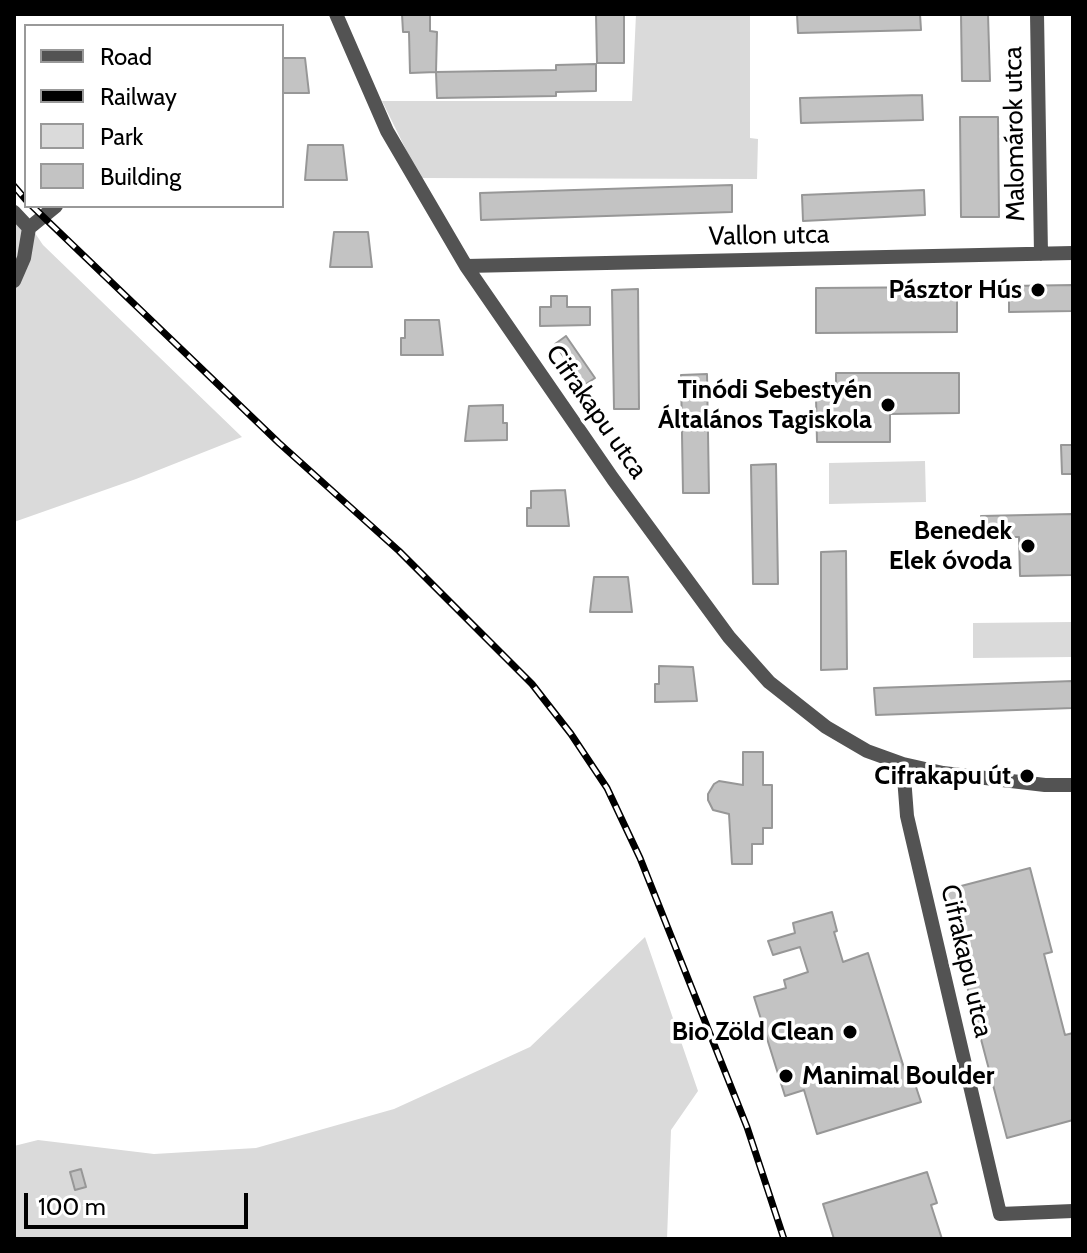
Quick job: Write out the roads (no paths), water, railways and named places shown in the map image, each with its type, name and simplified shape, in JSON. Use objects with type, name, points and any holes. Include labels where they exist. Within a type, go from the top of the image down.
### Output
[{"type":"street","name":"Cifrakapu utca","points":[[336,14],[387,131],[466,266],[613,479],[739,648],[769,682],[801,709],[867,751],[903,764],[943,773],[1045,785],[1073,785]]},
{"type":"street","name":"Malomárok utca","points":[[1037,14],[1041,254]]},
{"type":"street","points":[[14,281],[24,258],[29,228],[54,208]]},
{"type":"street","points":[[14,212],[29,228]]},
{"type":"street","name":"Vallon utca","points":[[466,266],[1073,253]]},
{"type":"street","name":"Cifrakapu utca","points":[[903,764],[907,816],[1000,1214],[1073,1211]]},
{"type":"railway","points":[[14,186],[24,198]]},
{"type":"railway","points":[[34,208],[279,443],[399,551],[532,684],[571,734],[607,788],[640,858],[747,1127],[784,1239]]},
{"type":"place","name":"Pásztor Hús","points":[[1038,290]]},
{"type":"place","name":"Tinódi Sebestyén Általános Tagiskola","points":[[888,405]]},
{"type":"place","name":"Benedek Elek óvoda","points":[[1028,546]]},
{"type":"place","name":"Cifrakapu út","points":[[1027,776]]},
{"type":"place","name":"Bio Zöld Clean","points":[[850,1032]]},
{"type":"place","name":"Manimal Boulder","points":[[786,1076]]}]
